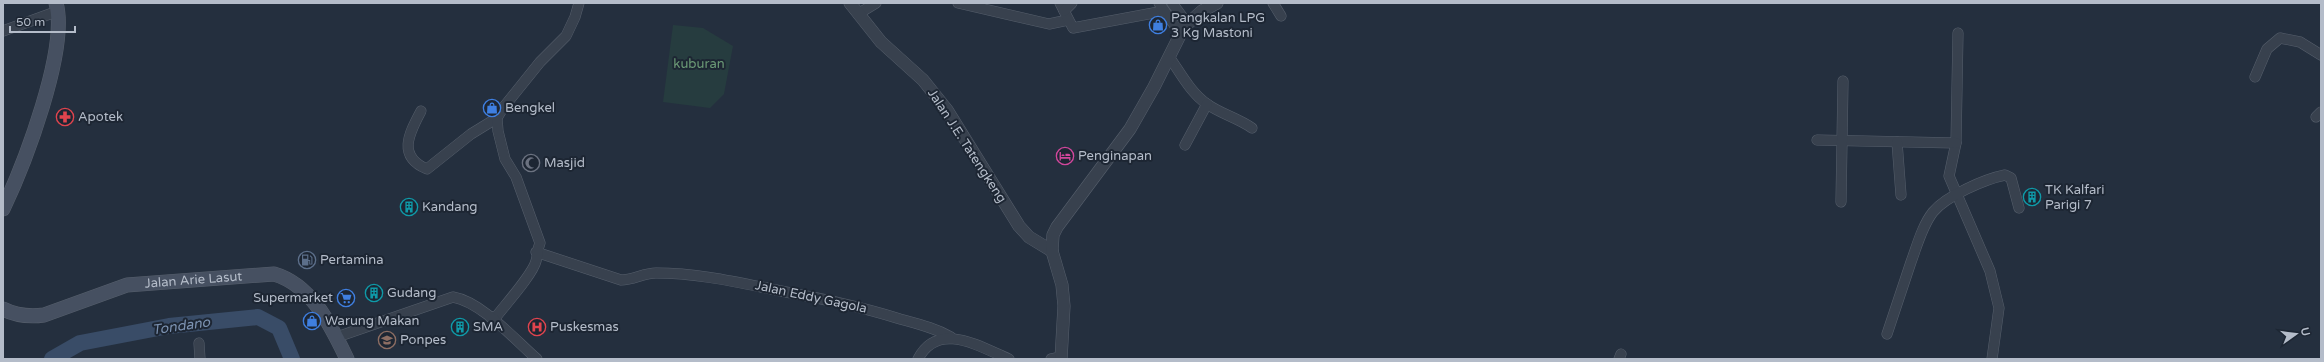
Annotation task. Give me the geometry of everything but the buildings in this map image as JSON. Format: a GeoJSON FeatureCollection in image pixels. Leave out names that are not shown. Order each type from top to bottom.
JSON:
{"type":"FeatureCollection","features":[{"type":"Feature","properties":{"kind":"main road"},"geometry":{"type":"LineString","coordinates":[[3,209],[15,182],[48,87],[58,38],[57,7]]}},
{"type":"Feature","properties":{"kind":"main road","name":"Jalan Arie Lasut"},"geometry":{"type":"LineString","coordinates":[[3,309],[21,316],[31,317],[44,315],[127,285],[268,273],[289,279],[317,306],[337,338],[347,359]]}},
{"type":"Feature","properties":{"kind":"street"},"geometry":{"type":"LineString","coordinates":[[490,318],[496,317],[525,279],[536,262],[536,252],[540,244],[536,227],[516,177],[506,160],[498,130],[498,118],[503,108],[540,62],[566,36],[573,23],[579,3]]}},
{"type":"Feature","properties":{"kind":"street","name":"Jalan J.E. Tatengkeng"},"geometry":{"type":"LineString","coordinates":[[850,3],[881,42],[923,80],[947,110],[1019,226],[1029,237],[1052,251]]}},
{"type":"Feature","properties":{"kind":"street"},"geometry":{"type":"LineString","coordinates":[[858,14],[876,3]]}},
{"type":"Feature","properties":{"kind":"street"},"geometry":{"type":"LineString","coordinates":[[958,3],[1049,24],[1072,3]]}},
{"type":"Feature","properties":{"kind":"street"},"geometry":{"type":"LineString","coordinates":[[1172,3],[1184,28]]}},
{"type":"Feature","properties":{"kind":"street"},"geometry":{"type":"LineString","coordinates":[[1058,358],[1064,306],[1062,285],[1052,251],[1053,235],[1057,227],[1130,129],[1170,58],[1184,28],[1217,3]]}},
{"type":"Feature","properties":{"kind":"street"},"geometry":{"type":"LineString","coordinates":[[1272,3],[1281,16]]}},
{"type":"Feature","properties":{"kind":"street"},"geometry":{"type":"LineString","coordinates":[[3,31],[57,7]]}},
{"type":"Feature","properties":{"kind":"street"},"geometry":{"type":"LineString","coordinates":[[1064,11],[1073,28],[1162,7],[1184,28]]}},
{"type":"Feature","properties":{"kind":"street"},"geometry":{"type":"LineString","coordinates":[[1958,33],[1956,143],[1949,176],[1990,271],[1999,308],[1992,359]]}},
{"type":"Feature","properties":{"kind":"street"},"geometry":{"type":"LineString","coordinates":[[2255,77],[2267,49],[2280,38],[2300,42],[2321,55]]}},
{"type":"Feature","properties":{"kind":"street"},"geometry":{"type":"LineString","coordinates":[[1170,58],[1196,95],[1207,104],[1240,119],[1252,128]]}},
{"type":"Feature","properties":{"kind":"street"},"geometry":{"type":"LineString","coordinates":[[1840,202],[1843,141],[1843,81]]}},
{"type":"Feature","properties":{"kind":"street"},"geometry":{"type":"LineString","coordinates":[[1185,146],[1207,104]]}},
{"type":"Feature","properties":{"kind":"street"},"geometry":{"type":"LineString","coordinates":[[421,111],[410,133],[407,143],[411,155],[419,164],[427,168],[471,134],[498,118]]}},
{"type":"Feature","properties":{"kind":"street"},"geometry":{"type":"LineString","coordinates":[[1817,140],[1956,143]]}},
{"type":"Feature","properties":{"kind":"street"},"geometry":{"type":"LineString","coordinates":[[1897,142],[1901,195]]}},
{"type":"Feature","properties":{"kind":"street"},"geometry":{"type":"LineString","coordinates":[[1887,334],[1926,223],[1934,211],[1957,196],[1982,183],[2005,175],[2011,178],[2019,208]]}},
{"type":"Feature","properties":{"kind":"street","name":"Jalan Eddy Gagola"},"geometry":{"type":"LineString","coordinates":[[536,252],[621,280],[633,279],[655,273],[730,279],[810,295],[865,308],[934,328],[951,337],[1009,359]]}},
{"type":"Feature","properties":{"kind":"street"},"geometry":{"type":"LineString","coordinates":[[337,338],[453,297],[464,299],[490,318],[537,359]]}},
{"type":"Feature","properties":{"kind":"street"},"geometry":{"type":"LineString","coordinates":[[918,359],[925,348],[934,342],[951,337]]}},
{"type":"Feature","properties":{"kind":"street"},"geometry":{"type":"LineString","coordinates":[[199,343],[200,359]]}},
{"type":"Feature","properties":{"kind":"green space","name":"kuburan"},"geometry":{"type":"Polygon","coordinates":[[[673,25],[703,28],[733,46],[724,94],[710,108],[663,102],[673,25]]]}},
{"type":"Feature","properties":{"kind":"waterway","name":"Tondano"},"geometry":{"type":"LineString","coordinates":[[52,359],[80,343],[169,326],[258,317],[279,328],[292,359]]}},
{"type":"Feature","properties":{"kind":"place","name":"Pangkalan LPG 3 Kg Mastoni"},"geometry":{"type":"Point","coordinates":[1158,25]}},
{"type":"Feature","properties":{"kind":"place","name":"Bengkel"},"geometry":{"type":"Point","coordinates":[492,108]}},
{"type":"Feature","properties":{"kind":"place","name":"Apotek"},"geometry":{"type":"Point","coordinates":[65,117]}},
{"type":"Feature","properties":{"kind":"place","name":"Penginapan"},"geometry":{"type":"Point","coordinates":[1065,156]}},
{"type":"Feature","properties":{"kind":"place","name":"Masjid"},"geometry":{"type":"Point","coordinates":[531,163]}},
{"type":"Feature","properties":{"kind":"place","name":"TK Kalfari Parigi 7"},"geometry":{"type":"Point","coordinates":[2032,197]}},
{"type":"Feature","properties":{"kind":"place","name":"Kandang"},"geometry":{"type":"Point","coordinates":[409,207]}},
{"type":"Feature","properties":{"kind":"place","name":"Pertamina"},"geometry":{"type":"Point","coordinates":[307,260]}},
{"type":"Feature","properties":{"kind":"place","name":"Gudang"},"geometry":{"type":"Point","coordinates":[374,293]}},
{"type":"Feature","properties":{"kind":"place","name":"Supermarket"},"geometry":{"type":"Point","coordinates":[346,298]}},
{"type":"Feature","properties":{"kind":"place","name":"Warung Makan"},"geometry":{"type":"Point","coordinates":[312,321]}},
{"type":"Feature","properties":{"kind":"place","name":"SMA"},"geometry":{"type":"Point","coordinates":[460,327]}},
{"type":"Feature","properties":{"kind":"place","name":"Puskesmas"},"geometry":{"type":"Point","coordinates":[537,327]}},
{"type":"Feature","properties":{"kind":"place","name":"Ponpes"},"geometry":{"type":"Point","coordinates":[387,340]}}]}
